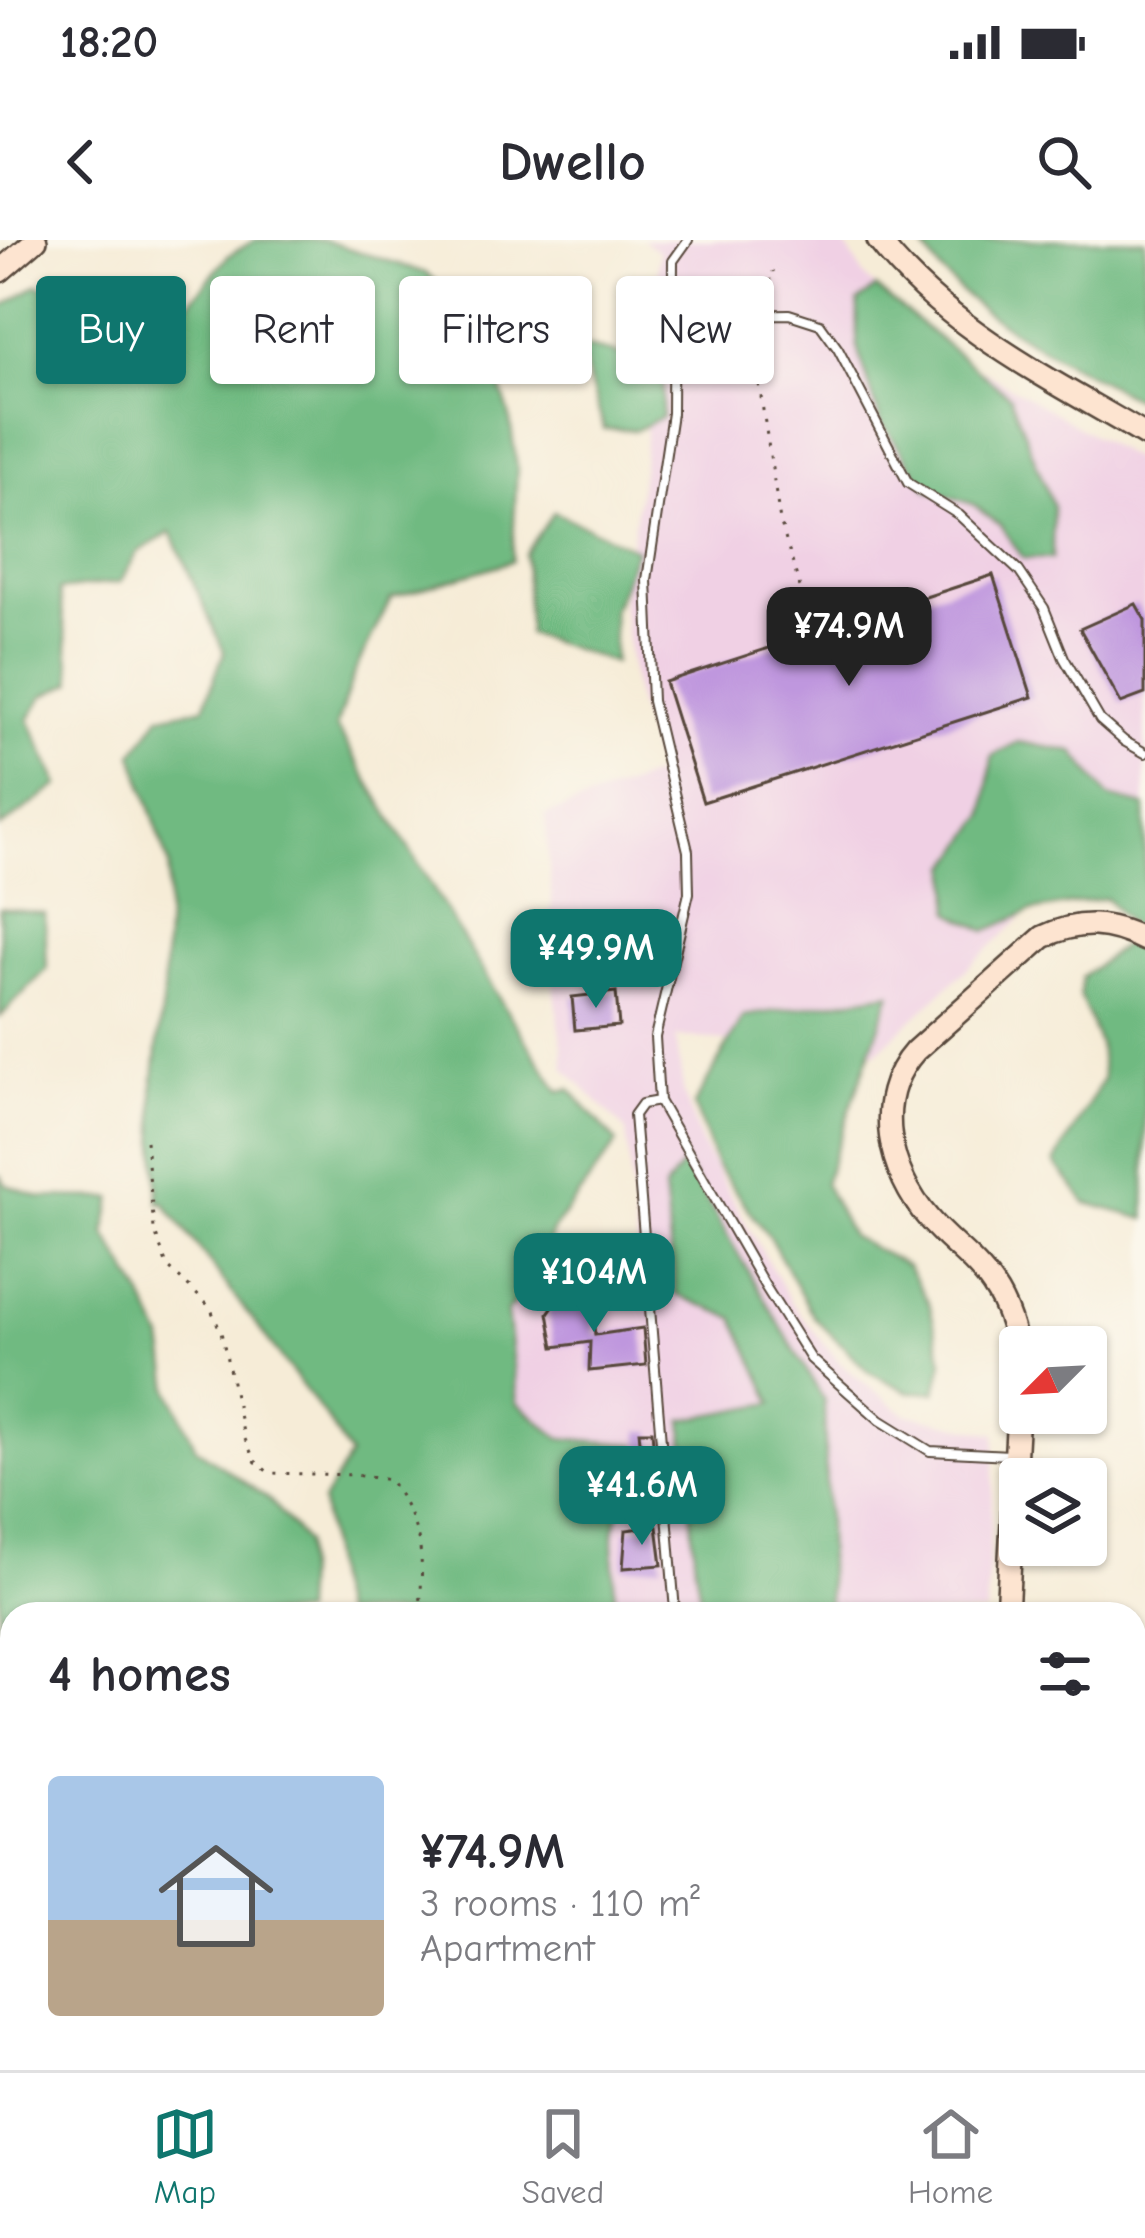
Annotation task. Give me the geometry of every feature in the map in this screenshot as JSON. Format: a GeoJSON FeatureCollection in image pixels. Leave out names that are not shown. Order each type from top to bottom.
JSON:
{"type":"FeatureCollection","features":[{"type":"Feature","properties":{"kind":"street"},"geometry":{"type":"LineString","coordinates":[[0,271],[36,240]]}},
{"type":"Feature","properties":{"kind":"street"},"geometry":{"type":"LineString","coordinates":[[878,240],[944,310],[978,336],[1145,435]]}},
{"type":"Feature","properties":{"kind":"street"},"geometry":{"type":"LineString","coordinates":[[1013,1326],[997,1291],[979,1267],[932,1224],[910,1196],[890,1132],[892,1088],[900,1068],[915,1051],[1043,937],[1066,926],[1098,923],[1145,940]]}},
{"type":"Feature","properties":{"kind":"street"},"geometry":{"type":"LineString","coordinates":[[1008,1602],[1018,1434]]}},
{"type":"Feature","properties":{"kind":"lane"},"geometry":{"type":"LineString","coordinates":[[675,276],[674,261],[688,240]]}},
{"type":"Feature","properties":{"kind":"lane"},"geometry":{"type":"LineString","coordinates":[[774,314],[789,314],[820,325],[838,349],[908,483],[959,515],[1019,571],[1044,608],[1081,693],[1100,720],[1145,753]]}},
{"type":"Feature","properties":{"kind":"lane"},"geometry":{"type":"LineString","coordinates":[[673,384],[647,580],[652,700],[688,850],[689,892],[655,1037],[659,1101],[811,1359],[865,1408],[930,1451],[1017,1455]]}},
{"type":"Feature","properties":{"kind":"lane"},"geometry":{"type":"LineString","coordinates":[[659,1101],[642,1105],[634,1115],[674,1602]]}},
{"type":"Feature","properties":{"kind":"path"},"geometry":{"type":"LineString","coordinates":[[773,271],[774,276]]}},
{"type":"Feature","properties":{"kind":"path"},"geometry":{"type":"LineString","coordinates":[[757,384],[780,521],[814,634]]}},
{"type":"Feature","properties":{"kind":"path"},"geometry":{"type":"LineString","coordinates":[[146,1141],[154,1229],[167,1266],[210,1307],[221,1332],[244,1437],[255,1461],[268,1473],[355,1474],[391,1480],[419,1528],[421,1602]]}},
{"type":"Feature","properties":{"kind":"shaded area"},"geometry":{"type":"Polygon","coordinates":[[[642,240],[842,240],[865,277],[906,317],[975,366],[1145,466],[1145,913],[1123,900],[1087,896],[1038,903],[876,1053],[676,1037],[684,1094],[701,1144],[791,1302],[841,1364],[905,1414],[996,1434],[987,1602],[588,1602],[547,1453],[485,1388],[490,1291],[640,1278],[626,1131],[565,1069],[546,922],[552,905],[545,815],[659,774],[635,697],[622,602],[643,464],[649,384],[774,384],[774,276],[657,276],[659,251],[642,240]]]}},
{"type":"Feature","properties":{"kind":"green space"},"geometry":{"type":"Polygon","coordinates":[[[255,240],[323,240],[426,273],[430,276],[399,276],[399,384],[499,384],[509,413],[517,468],[512,561],[391,598],[354,673],[336,727],[559,1091],[570,1089],[617,1143],[552,1231],[539,1277],[507,1311],[517,1403],[560,1438],[637,1445],[613,1535],[615,1602],[338,1602],[322,1502],[350,1456],[164,1202],[159,1203],[153,1087],[169,865],[133,754],[160,716],[204,707],[224,652],[171,532],[138,552],[120,582],[59,590],[73,682],[43,696],[29,720],[59,785],[0,828],[0,308],[36,286],[36,384],[186,384],[186,307],[210,278],[210,384],[375,384],[375,276],[212,276],[228,256],[255,240]]]}},
{"type":"Feature","properties":{"kind":"green space"},"geometry":{"type":"Polygon","coordinates":[[[920,240],[1145,240],[1145,404],[989,314],[961,292],[920,240]]]}},
{"type":"Feature","properties":{"kind":"green space"},"geometry":{"type":"Polygon","coordinates":[[[876,288],[1010,396],[1053,506],[1052,559],[1023,558],[1001,526],[973,504],[927,489],[880,420],[857,346],[858,302],[876,288]]]}},
{"type":"Feature","properties":{"kind":"green space"},"geometry":{"type":"Polygon","coordinates":[[[592,348],[616,353],[616,384],[663,384],[662,417],[636,430],[604,429],[591,384],[592,348]]]}},
{"type":"Feature","properties":{"kind":"green space"},"geometry":{"type":"Polygon","coordinates":[[[554,512],[636,549],[613,610],[614,663],[528,634],[525,554],[554,512]]]}},
{"type":"Feature","properties":{"kind":"green space"},"geometry":{"type":"Polygon","coordinates":[[[1018,742],[1074,752],[1109,797],[1145,806],[1145,1219],[1086,1203],[1055,1163],[1103,1079],[1099,1044],[1080,995],[1082,977],[1138,934],[1106,898],[1031,911],[986,931],[951,912],[950,866],[985,815],[992,756],[1018,742]]]}},
{"type":"Feature","properties":{"kind":"green space"},"geometry":{"type":"Polygon","coordinates":[[[0,908],[45,914],[47,969],[0,1017],[0,908]]]}},
{"type":"Feature","properties":{"kind":"green space"},"geometry":{"type":"Polygon","coordinates":[[[891,993],[824,1183],[851,1236],[907,1266],[929,1303],[943,1361],[936,1392],[909,1392],[869,1372],[814,1317],[770,1238],[716,1165],[694,1105],[744,1016],[891,993]]]}},
{"type":"Feature","properties":{"kind":"green space"},"geometry":{"type":"Polygon","coordinates":[[[684,1162],[824,1400],[829,1602],[701,1602],[683,1420],[773,1403],[734,1318],[675,1294],[664,1189],[684,1162]]]}},
{"type":"Feature","properties":{"kind":"green space"},"geometry":{"type":"Polygon","coordinates":[[[0,1174],[6,1185],[40,1197],[113,1198],[105,1233],[163,1340],[170,1389],[196,1448],[270,1500],[305,1542],[302,1602],[0,1602],[0,1174]]]}},
{"type":"Feature","properties":{"kind":"building"},"geometry":{"type":"Polygon","coordinates":[[[993,575],[1032,697],[703,802],[665,682],[993,575]]]}},
{"type":"Feature","properties":{"kind":"building"},"geometry":{"type":"Polygon","coordinates":[[[1136,604],[1145,620],[1145,694],[1121,703],[1080,629],[1136,604]]]}},
{"type":"Feature","properties":{"kind":"building"},"geometry":{"type":"Polygon","coordinates":[[[616,992],[619,1026],[575,1030],[572,997],[616,992]]]}},
{"type":"Feature","properties":{"kind":"building"},"geometry":{"type":"Polygon","coordinates":[[[590,1291],[595,1335],[643,1328],[646,1365],[589,1371],[590,1342],[554,1347],[548,1313],[561,1295],[590,1291]]]}},
{"type":"Feature","properties":{"kind":"building"},"geometry":{"type":"Polygon","coordinates":[[[639,1431],[652,1431],[658,1503],[646,1504],[639,1431]]]}},
{"type":"Feature","properties":{"kind":"building"},"geometry":{"type":"Polygon","coordinates":[[[657,1526],[662,1565],[623,1568],[626,1530],[657,1526]]]}}]}
